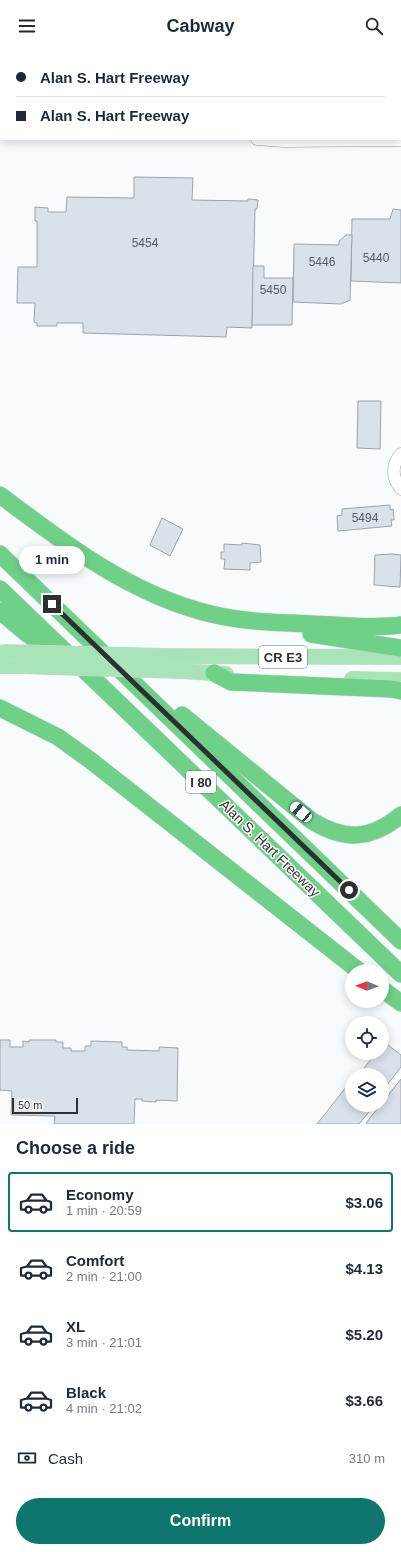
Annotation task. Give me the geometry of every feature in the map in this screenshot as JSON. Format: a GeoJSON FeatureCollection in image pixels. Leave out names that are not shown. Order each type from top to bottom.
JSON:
{"type":"FeatureCollection","features":[{"type":"Feature","properties":{"kind":"highway"},"geometry":{"type":"LineString","coordinates":[[0,495],[55,537],[117,576],[152,594],[213,615],[223,620],[248,626],[401,648]]}},
{"type":"Feature","properties":{"kind":"highway","name":"Alan S. Hart Freeway"},"geometry":{"type":"LineString","coordinates":[[0,554],[401,941]]}},
{"type":"Feature","properties":{"kind":"highway","name":"Alan S. Hart Freeway"},"geometry":{"type":"LineString","coordinates":[[0,589],[401,974]]}},
{"type":"Feature","properties":{"kind":"highway"},"geometry":{"type":"LineString","coordinates":[[0,611],[26,633],[93,678]]}},
{"type":"Feature","properties":{"kind":"highway"},"geometry":{"type":"LineString","coordinates":[[213,615],[268,622],[401,625]]}},
{"type":"Feature","properties":{"kind":"highway"},"geometry":{"type":"LineString","coordinates":[[105,654],[312,821],[323,828],[336,833],[365,835],[378,831],[401,815]]}},
{"type":"Feature","properties":{"kind":"highway"},"geometry":{"type":"LineString","coordinates":[[214,673],[231,682],[392,689],[401,691]]}},
{"type":"Feature","properties":{"kind":"highway"},"geometry":{"type":"LineString","coordinates":[[0,708],[58,737],[90,760],[350,964]]}},
{"type":"Feature","properties":{"kind":"highway"},"geometry":{"type":"LineString","coordinates":[[389,994],[401,1003]]}},
{"type":"Feature","properties":{"kind":"main road","name":"CR E3"},"geometry":{"type":"LineString","coordinates":[[1,657],[401,657]]}},
{"type":"Feature","properties":{"kind":"main road","name":"CR E3"},"geometry":{"type":"LineString","coordinates":[[1,657],[19,666],[401,680]]}},
{"type":"Feature","properties":{"kind":"street"},"geometry":{"type":"LineString","coordinates":[[270,140],[401,140]]}},
{"type":"Feature","properties":{"kind":"street"},"geometry":{"type":"LineString","coordinates":[[401,454],[396,461],[393,474],[401,488]]}},
{"type":"Feature","properties":{"kind":"building"},"geometry":{"type":"Polygon","coordinates":[[[134,177],[193,178],[192,200],[258,200],[257,209],[255,209],[252,328],[227,327],[226,337],[83,333],[83,323],[57,323],[57,326],[37,326],[37,323],[34,322],[35,303],[17,303],[18,267],[37,267],[37,221],[35,221],[35,207],[48,208],[48,212],[66,212],[67,197],[134,198],[134,177]]]}},
{"type":"Feature","properties":{"kind":"building"},"geometry":{"type":"Polygon","coordinates":[[[393,209],[401,210],[401,283],[351,281],[352,219],[390,219],[393,209]]]}},
{"type":"Feature","properties":{"kind":"building"},"geometry":{"type":"Polygon","coordinates":[[[346,235],[352,235],[350,300],[341,304],[293,302],[294,244],[339,245],[339,241],[346,235]]]}},
{"type":"Feature","properties":{"kind":"building"},"geometry":{"type":"Polygon","coordinates":[[[253,266],[264,266],[264,278],[293,278],[292,325],[252,325],[253,266]]]}},
{"type":"Feature","properties":{"kind":"building"},"geometry":{"type":"Polygon","coordinates":[[[358,401],[381,401],[380,449],[357,448],[358,401]]]}},
{"type":"Feature","properties":{"kind":"building"},"geometry":{"type":"Polygon","coordinates":[[[390,505],[390,510],[393,509],[394,520],[391,520],[392,526],[338,531],[337,516],[342,515],[342,509],[390,505]]]}},
{"type":"Feature","properties":{"kind":"building"},"geometry":{"type":"Polygon","coordinates":[[[162,518],[183,529],[170,556],[150,545],[162,518]]]}},
{"type":"Feature","properties":{"kind":"building"},"geometry":{"type":"Polygon","coordinates":[[[242,543],[260,545],[261,562],[250,563],[250,570],[224,569],[225,559],[221,559],[221,552],[224,552],[224,544],[242,545],[242,543]]]}},
{"type":"Feature","properties":{"kind":"building"},"geometry":{"type":"Polygon","coordinates":[[[375,555],[401,555],[400,587],[374,585],[375,555]]]}},
{"type":"Feature","properties":{"kind":"building"},"geometry":{"type":"Polygon","coordinates":[[[0,1040],[10,1040],[10,1047],[23,1047],[23,1041],[56,1040],[56,1042],[63,1042],[63,1048],[71,1048],[71,1051],[85,1051],[85,1046],[91,1046],[91,1041],[122,1042],[122,1047],[127,1047],[127,1050],[159,1051],[159,1047],[178,1048],[177,1101],[156,1100],[156,1102],[135,1099],[134,1124],[54,1124],[55,1116],[11,1115],[12,1091],[0,1090],[0,1040]]]}},
{"type":"Feature","properties":{"kind":"building"},"geometry":{"type":"Polygon","coordinates":[[[389,1046],[401,1055],[401,1067],[389,1082],[389,1068],[364,1068],[370,1060],[389,1060],[389,1046]]]}},
{"type":"Feature","properties":{"kind":"building"},"geometry":{"type":"Polygon","coordinates":[[[401,1079],[401,1124],[366,1123],[375,1112],[389,1112],[389,1094],[401,1079]]]}},
{"type":"Feature","properties":{"kind":"building"},"geometry":{"type":"Polygon","coordinates":[[[345,1089],[345,1112],[369,1112],[359,1124],[317,1124],[345,1089]]]}},
{"type":"Feature","properties":{"kind":"route"},"geometry":{"type":"LineString","coordinates":[[52,604],[349,890]]}}]}
